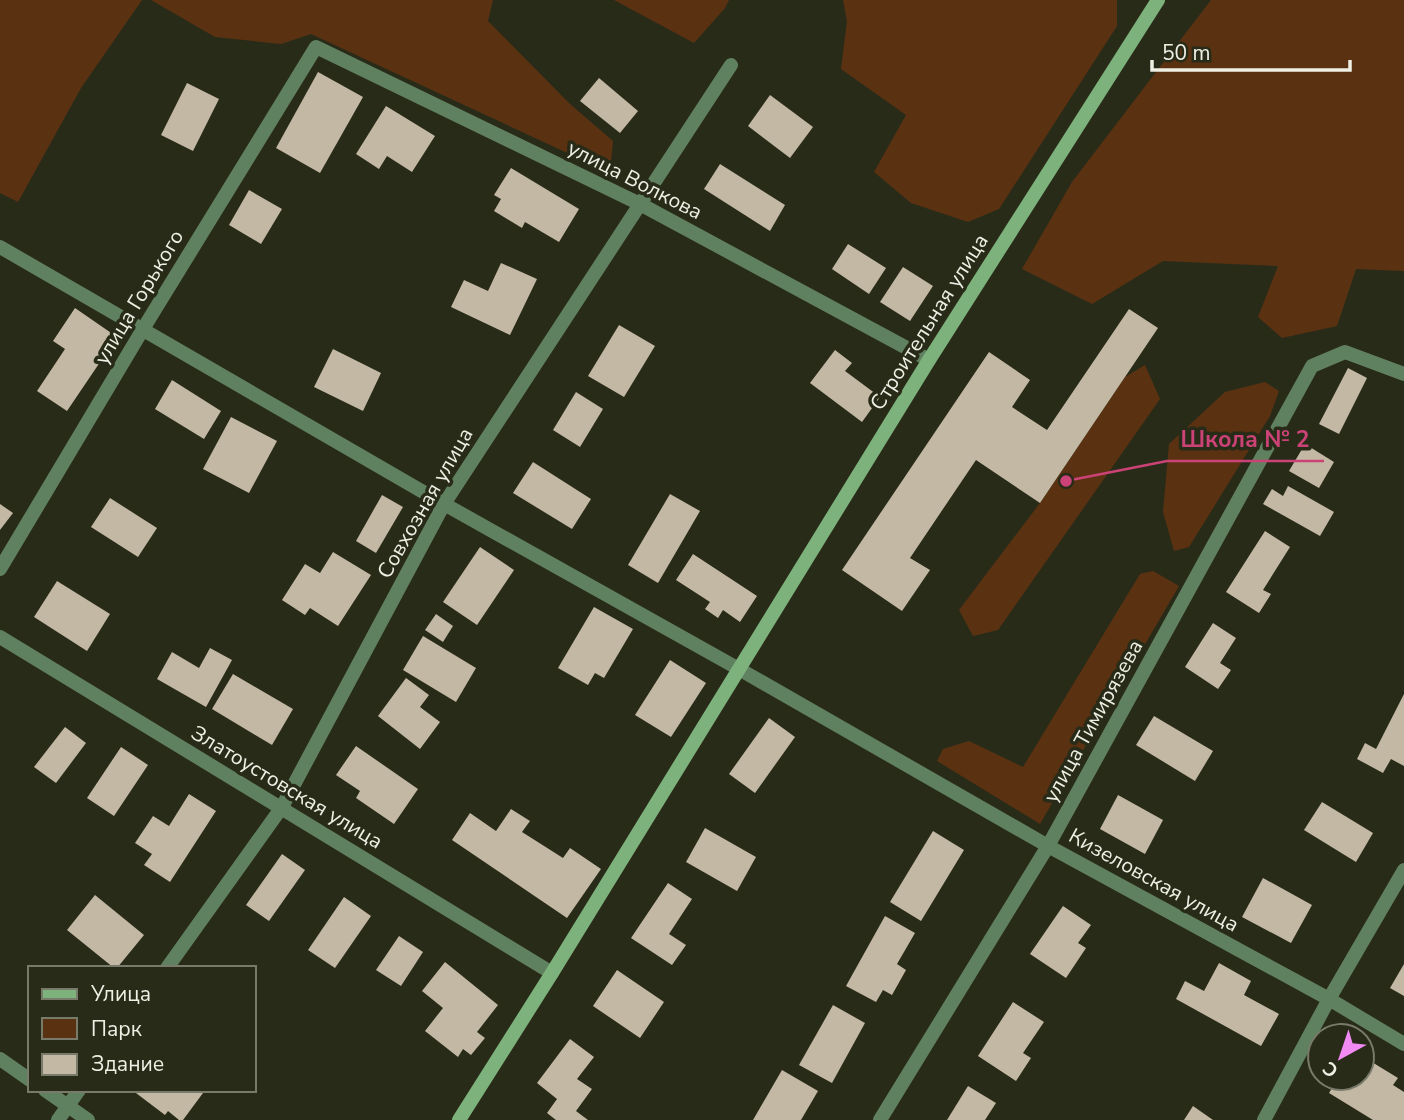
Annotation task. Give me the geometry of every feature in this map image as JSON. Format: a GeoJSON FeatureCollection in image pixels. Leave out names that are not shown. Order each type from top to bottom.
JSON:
{"type":"FeatureCollection","features":[{"type":"Feature","properties":{"kind":"street","name":"Строительная улица"},"geometry":{"type":"LineString","coordinates":[[459,1120],[929,360],[1158,0]]}},
{"type":"Feature","properties":{"kind":"street","name":"улица Волкова"},"geometry":{"type":"LineString","coordinates":[[316,47],[640,204],[929,360]]}},
{"type":"Feature","properties":{"kind":"street","name":"улица Горького"},"geometry":{"type":"LineString","coordinates":[[0,569],[316,47]]}},
{"type":"Feature","properties":{"kind":"street","name":"Совхозная улица"},"geometry":{"type":"LineString","coordinates":[[168,966],[282,807],[444,504],[731,65]]}},
{"type":"Feature","properties":{"kind":"street","name":"Кизеловская улица"},"geometry":{"type":"LineString","coordinates":[[0,247],[444,504],[1048,846],[1329,999],[1404,1044]]}},
{"type":"Feature","properties":{"kind":"street","name":"улица Тимирязева"},"geometry":{"type":"LineString","coordinates":[[880,1120],[1048,846],[1311,366],[1345,352],[1404,374]]}},
{"type":"Feature","properties":{"kind":"street","name":"Златоустовская улица"},"geometry":{"type":"LineString","coordinates":[[0,637],[552,973]]}},
{"type":"Feature","properties":{"kind":"street"},"geometry":{"type":"LineString","coordinates":[[1264,1120],[1329,999],[1404,870]]}},
{"type":"Feature","properties":{"kind":"street"},"geometry":{"type":"LineString","coordinates":[[0,1059],[28,1079]]}},
{"type":"Feature","properties":{"kind":"street"},"geometry":{"type":"LineString","coordinates":[[48,1092],[88,1120]]}},
{"type":"Feature","properties":{"kind":"street"},"geometry":{"type":"LineString","coordinates":[[58,1120],[78,1092]]}},
{"type":"Feature","properties":{"kind":"green space"},"geometry":{"type":"Polygon","coordinates":[[[0,0],[142,0],[81,88],[18,202],[0,193],[0,0]]]}},
{"type":"Feature","properties":{"kind":"green space"},"geometry":{"type":"Polygon","coordinates":[[[151,0],[493,0],[488,21],[570,104],[613,141],[611,162],[602,169],[311,34],[281,44],[215,37],[151,0]]]}},
{"type":"Feature","properties":{"kind":"green space"},"geometry":{"type":"Polygon","coordinates":[[[614,0],[729,0],[694,43],[614,0]]]}},
{"type":"Feature","properties":{"kind":"green space"},"geometry":{"type":"Polygon","coordinates":[[[843,0],[1117,0],[1117,26],[999,209],[968,222],[911,203],[874,172],[906,115],[841,69],[847,21],[843,0]]]}},
{"type":"Feature","properties":{"kind":"green space"},"geometry":{"type":"Polygon","coordinates":[[[1211,0],[1404,0],[1404,271],[1356,269],[1337,326],[1282,338],[1258,317],[1278,266],[1163,261],[1092,304],[1022,269],[1072,182],[1211,0]]]}},
{"type":"Feature","properties":{"kind":"green space"},"geometry":{"type":"Polygon","coordinates":[[[1145,365],[1160,399],[998,630],[973,636],[959,610],[1040,503],[1125,377],[1145,365]]]}},
{"type":"Feature","properties":{"kind":"green space"},"geometry":{"type":"Polygon","coordinates":[[[1265,382],[1279,391],[1270,416],[1189,547],[1174,551],[1163,512],[1169,444],[1225,392],[1265,382]]]}},
{"type":"Feature","properties":{"kind":"green space"},"geometry":{"type":"Polygon","coordinates":[[[1153,571],[1179,586],[1040,824],[937,761],[943,749],[969,741],[1023,767],[1140,574],[1153,571]]]}},
{"type":"Feature","properties":{"kind":"building"},"geometry":{"type":"Polygon","coordinates":[[[318,72],[363,97],[320,173],[276,148],[318,72]]]}},
{"type":"Feature","properties":{"kind":"building"},"geometry":{"type":"Polygon","coordinates":[[[599,78],[638,111],[620,133],[580,101],[599,78]]]}},
{"type":"Feature","properties":{"kind":"building"},"geometry":{"type":"Polygon","coordinates":[[[187,83],[219,99],[193,151],[161,135],[187,83]]]}},
{"type":"Feature","properties":{"kind":"building"},"geometry":{"type":"Polygon","coordinates":[[[770,95],[813,127],[790,158],[748,126],[770,95]]]}},
{"type":"Feature","properties":{"kind":"building"},"geometry":{"type":"Polygon","coordinates":[[[386,106],[435,136],[412,172],[387,156],[379,169],[356,154],[386,106]]]}},
{"type":"Feature","properties":{"kind":"building"},"geometry":{"type":"Polygon","coordinates":[[[720,164],[785,205],[770,231],[704,189],[720,164]]]}},
{"type":"Feature","properties":{"kind":"building"},"geometry":{"type":"Polygon","coordinates":[[[511,168],[579,209],[559,242],[525,222],[522,228],[494,211],[501,199],[494,195],[511,168]]]}},
{"type":"Feature","properties":{"kind":"building"},"geometry":{"type":"Polygon","coordinates":[[[249,190],[282,209],[261,244],[229,225],[249,190]]]}},
{"type":"Feature","properties":{"kind":"building"},"geometry":{"type":"Polygon","coordinates":[[[848,244],[886,268],[869,294],[832,269],[848,244]]]}},
{"type":"Feature","properties":{"kind":"building"},"geometry":{"type":"Polygon","coordinates":[[[501,263],[537,279],[510,335],[451,307],[464,280],[488,291],[501,263]]]}},
{"type":"Feature","properties":{"kind":"building"},"geometry":{"type":"Polygon","coordinates":[[[903,267],[933,286],[910,321],[880,302],[903,267]]]}},
{"type":"Feature","properties":{"kind":"building"},"geometry":{"type":"Polygon","coordinates":[[[75,308],[117,337],[67,411],[37,391],[65,349],[53,341],[75,308]]]}},
{"type":"Feature","properties":{"kind":"building"},"geometry":{"type":"Polygon","coordinates":[[[1129,309],[1158,328],[1040,503],[976,460],[910,558],[930,570],[902,611],[842,570],[989,352],[1030,380],[1012,407],[1047,430],[1129,309]]]}},
{"type":"Feature","properties":{"kind":"building"},"geometry":{"type":"Polygon","coordinates":[[[619,325],[655,346],[624,397],[588,376],[619,325]]]}},
{"type":"Feature","properties":{"kind":"building"},"geometry":{"type":"Polygon","coordinates":[[[333,349],[381,373],[363,411],[314,387],[333,349]]]}},
{"type":"Feature","properties":{"kind":"building"},"geometry":{"type":"Polygon","coordinates":[[[835,350],[852,363],[845,371],[880,397],[862,422],[810,383],[835,350]]]}},
{"type":"Feature","properties":{"kind":"building"},"geometry":{"type":"Polygon","coordinates":[[[1348,368],[1367,378],[1339,434],[1319,424],[1348,368]]]}},
{"type":"Feature","properties":{"kind":"building"},"geometry":{"type":"Polygon","coordinates":[[[172,380],[221,411],[204,439],[155,409],[172,380]]]}},
{"type":"Feature","properties":{"kind":"building"},"geometry":{"type":"Polygon","coordinates":[[[576,392],[603,409],[580,447],[553,430],[576,392]]]}},
{"type":"Feature","properties":{"kind":"building"},"geometry":{"type":"Polygon","coordinates":[[[231,417],[277,441],[249,493],[203,469],[231,417]]]}},
{"type":"Feature","properties":{"kind":"building"},"geometry":{"type":"Polygon","coordinates":[[[1305,444],[1334,462],[1319,488],[1289,471],[1305,444]]]}},
{"type":"Feature","properties":{"kind":"building"},"geometry":{"type":"Polygon","coordinates":[[[533,462],[591,499],[572,529],[513,493],[533,462]]]}},
{"type":"Feature","properties":{"kind":"building"},"geometry":{"type":"Polygon","coordinates":[[[1288,486],[1334,512],[1320,536],[1263,504],[1272,489],[1283,496],[1288,486]]]}},
{"type":"Feature","properties":{"kind":"building"},"geometry":{"type":"Polygon","coordinates":[[[670,494],[700,511],[658,583],[628,565],[670,494]]]}},
{"type":"Feature","properties":{"kind":"building"},"geometry":{"type":"Polygon","coordinates":[[[382,495],[403,507],[376,553],[356,541],[382,495]]]}},
{"type":"Feature","properties":{"kind":"building"},"geometry":{"type":"Polygon","coordinates":[[[110,498],[157,528],[138,557],[91,527],[110,498]]]}},
{"type":"Feature","properties":{"kind":"building"},"geometry":{"type":"Polygon","coordinates":[[[0,504],[13,513],[0,530],[0,504]]]}},
{"type":"Feature","properties":{"kind":"building"},"geometry":{"type":"Polygon","coordinates":[[[1265,531],[1290,547],[1263,590],[1271,594],[1259,613],[1226,592],[1265,531]]]}},
{"type":"Feature","properties":{"kind":"building"},"geometry":{"type":"Polygon","coordinates":[[[480,547],[514,570],[477,625],[443,602],[480,547]]]}},
{"type":"Feature","properties":{"kind":"building"},"geometry":{"type":"Polygon","coordinates":[[[333,552],[371,575],[338,626],[310,608],[305,615],[282,600],[305,564],[320,573],[333,552]]]}},
{"type":"Feature","properties":{"kind":"building"},"geometry":{"type":"Polygon","coordinates":[[[693,554],[757,596],[740,622],[723,610],[718,618],[705,609],[710,602],[676,580],[693,554]]]}},
{"type":"Feature","properties":{"kind":"building"},"geometry":{"type":"Polygon","coordinates":[[[57,581],[110,614],[87,651],[34,617],[57,581]]]}},
{"type":"Feature","properties":{"kind":"building"},"geometry":{"type":"Polygon","coordinates":[[[594,607],[633,629],[604,678],[595,673],[588,685],[558,668],[594,607]]]}},
{"type":"Feature","properties":{"kind":"building"},"geometry":{"type":"Polygon","coordinates":[[[436,614],[453,626],[443,642],[425,630],[436,614]]]}},
{"type":"Feature","properties":{"kind":"building"},"geometry":{"type":"Polygon","coordinates":[[[1213,623],[1236,638],[1220,663],[1231,670],[1218,689],[1185,667],[1213,623]]]}},
{"type":"Feature","properties":{"kind":"building"},"geometry":{"type":"Polygon","coordinates":[[[423,636],[476,668],[456,702],[403,670],[423,636]]]}},
{"type":"Feature","properties":{"kind":"building"},"geometry":{"type":"Polygon","coordinates":[[[210,648],[232,660],[206,707],[157,679],[172,652],[199,668],[210,648]]]}},
{"type":"Feature","properties":{"kind":"building"},"geometry":{"type":"Polygon","coordinates":[[[670,660],[706,683],[671,737],[635,715],[670,660]]]}},
{"type":"Feature","properties":{"kind":"building"},"geometry":{"type":"Polygon","coordinates":[[[233,674],[293,709],[272,745],[212,709],[233,674]]]}},
{"type":"Feature","properties":{"kind":"building"},"geometry":{"type":"Polygon","coordinates":[[[406,678],[429,695],[420,707],[440,722],[420,749],[378,716],[406,678]]]}},
{"type":"Feature","properties":{"kind":"building"},"geometry":{"type":"Polygon","coordinates":[[[1404,694],[1404,766],[1391,759],[1383,773],[1357,759],[1365,743],[1376,749],[1404,694]]]}},
{"type":"Feature","properties":{"kind":"building"},"geometry":{"type":"Polygon","coordinates":[[[1154,716],[1213,751],[1195,781],[1136,745],[1154,716]]]}},
{"type":"Feature","properties":{"kind":"building"},"geometry":{"type":"Polygon","coordinates":[[[769,718],[795,737],[755,793],[729,774],[769,718]]]}},
{"type":"Feature","properties":{"kind":"building"},"geometry":{"type":"Polygon","coordinates":[[[65,727],[86,743],[56,783],[34,767],[65,727]]]}},
{"type":"Feature","properties":{"kind":"building"},"geometry":{"type":"Polygon","coordinates":[[[356,746],[418,789],[394,824],[356,798],[360,791],[336,775],[356,746]]]}},
{"type":"Feature","properties":{"kind":"building"},"geometry":{"type":"Polygon","coordinates":[[[121,747],[148,765],[114,816],[87,798],[121,747]]]}},
{"type":"Feature","properties":{"kind":"building"},"geometry":{"type":"Polygon","coordinates":[[[189,794],[216,811],[170,882],[144,865],[152,854],[135,843],[153,816],[169,826],[189,794]]]}},
{"type":"Feature","properties":{"kind":"building"},"geometry":{"type":"Polygon","coordinates":[[[1118,795],[1163,820],[1145,854],[1100,829],[1118,795]]]}},
{"type":"Feature","properties":{"kind":"building"},"geometry":{"type":"Polygon","coordinates":[[[1322,802],[1373,833],[1356,862],[1304,830],[1322,802]]]}},
{"type":"Feature","properties":{"kind":"building"},"geometry":{"type":"Polygon","coordinates":[[[511,809],[530,821],[522,832],[563,858],[570,848],[601,869],[567,918],[452,840],[470,813],[496,831],[511,809]]]}},
{"type":"Feature","properties":{"kind":"building"},"geometry":{"type":"Polygon","coordinates":[[[705,828],[756,857],[737,891],[686,862],[705,828]]]}},
{"type":"Feature","properties":{"kind":"building"},"geometry":{"type":"Polygon","coordinates":[[[933,831],[964,850],[921,921],[890,902],[933,831]]]}},
{"type":"Feature","properties":{"kind":"building"},"geometry":{"type":"Polygon","coordinates":[[[282,854],[305,870],[269,921],[246,905],[282,854]]]}},
{"type":"Feature","properties":{"kind":"building"},"geometry":{"type":"Polygon","coordinates":[[[1263,878],[1312,905],[1291,943],[1242,917],[1263,878]]]}},
{"type":"Feature","properties":{"kind":"building"},"geometry":{"type":"Polygon","coordinates":[[[668,883],[692,899],[669,934],[686,945],[672,965],[631,938],[668,883]]]}},
{"type":"Feature","properties":{"kind":"building"},"geometry":{"type":"Polygon","coordinates":[[[95,895],[144,935],[119,966],[112,966],[67,930],[95,895]]]}},
{"type":"Feature","properties":{"kind":"building"},"geometry":{"type":"Polygon","coordinates":[[[344,897],[371,916],[335,968],[308,950],[344,897]]]}},
{"type":"Feature","properties":{"kind":"building"},"geometry":{"type":"Polygon","coordinates":[[[1063,906],[1091,925],[1078,943],[1086,948],[1066,978],[1030,954],[1063,906]]]}},
{"type":"Feature","properties":{"kind":"building"},"geometry":{"type":"Polygon","coordinates":[[[885,916],[915,933],[897,964],[906,970],[892,995],[883,990],[876,1002],[846,986],[885,916]]]}},
{"type":"Feature","properties":{"kind":"building"},"geometry":{"type":"Polygon","coordinates":[[[399,936],[423,952],[401,986],[376,970],[399,936]]]}},
{"type":"Feature","properties":{"kind":"building"},"geometry":{"type":"Polygon","coordinates":[[[445,962],[498,1005],[477,1032],[485,1038],[471,1055],[463,1049],[458,1057],[425,1031],[443,1008],[422,991],[445,962]]]}},
{"type":"Feature","properties":{"kind":"building"},"geometry":{"type":"Polygon","coordinates":[[[1219,963],[1251,981],[1244,995],[1279,1014],[1261,1046],[1176,999],[1185,981],[1204,991],[1219,963]]]}},
{"type":"Feature","properties":{"kind":"building"},"geometry":{"type":"Polygon","coordinates":[[[1404,964],[1404,996],[1390,988],[1404,964]]]}},
{"type":"Feature","properties":{"kind":"building"},"geometry":{"type":"Polygon","coordinates":[[[617,970],[664,1002],[640,1038],[593,1006],[617,970]]]}},
{"type":"Feature","properties":{"kind":"building"},"geometry":{"type":"Polygon","coordinates":[[[1013,1002],[1044,1022],[1023,1053],[1031,1058],[1016,1081],[978,1056],[1013,1002]]]}},
{"type":"Feature","properties":{"kind":"building"},"geometry":{"type":"Polygon","coordinates":[[[833,1005],[865,1023],[832,1083],[799,1065],[833,1005]]]}},
{"type":"Feature","properties":{"kind":"building"},"geometry":{"type":"Polygon","coordinates":[[[570,1039],[594,1057],[577,1079],[592,1089],[576,1111],[588,1120],[556,1120],[547,1113],[557,1099],[537,1083],[570,1039]]]}},
{"type":"Feature","properties":{"kind":"building"},"geometry":{"type":"Polygon","coordinates":[[[1376,1065],[1398,1078],[1393,1085],[1404,1092],[1404,1120],[1373,1120],[1329,1093],[1376,1092],[1376,1065]]]}},
{"type":"Feature","properties":{"kind":"building"},"geometry":{"type":"Polygon","coordinates":[[[782,1070],[818,1091],[801,1120],[753,1120],[782,1070]]]}},
{"type":"Feature","properties":{"kind":"building"},"geometry":{"type":"Polygon","coordinates":[[[968,1086],[996,1103],[985,1120],[947,1120],[968,1086]]]}},
{"type":"Feature","properties":{"kind":"building"},"geometry":{"type":"Polygon","coordinates":[[[135,1092],[203,1093],[183,1120],[168,1111],[165,1115],[135,1092]]]}},
{"type":"Feature","properties":{"kind":"building"},"geometry":{"type":"Polygon","coordinates":[[[1193,1106],[1213,1120],[1184,1120],[1193,1106]]]}},
{"type":"Feature","properties":{"kind":"place","name":"Школа № 2"},"geometry":{"type":"Point","coordinates":[1066,481]}}]}
